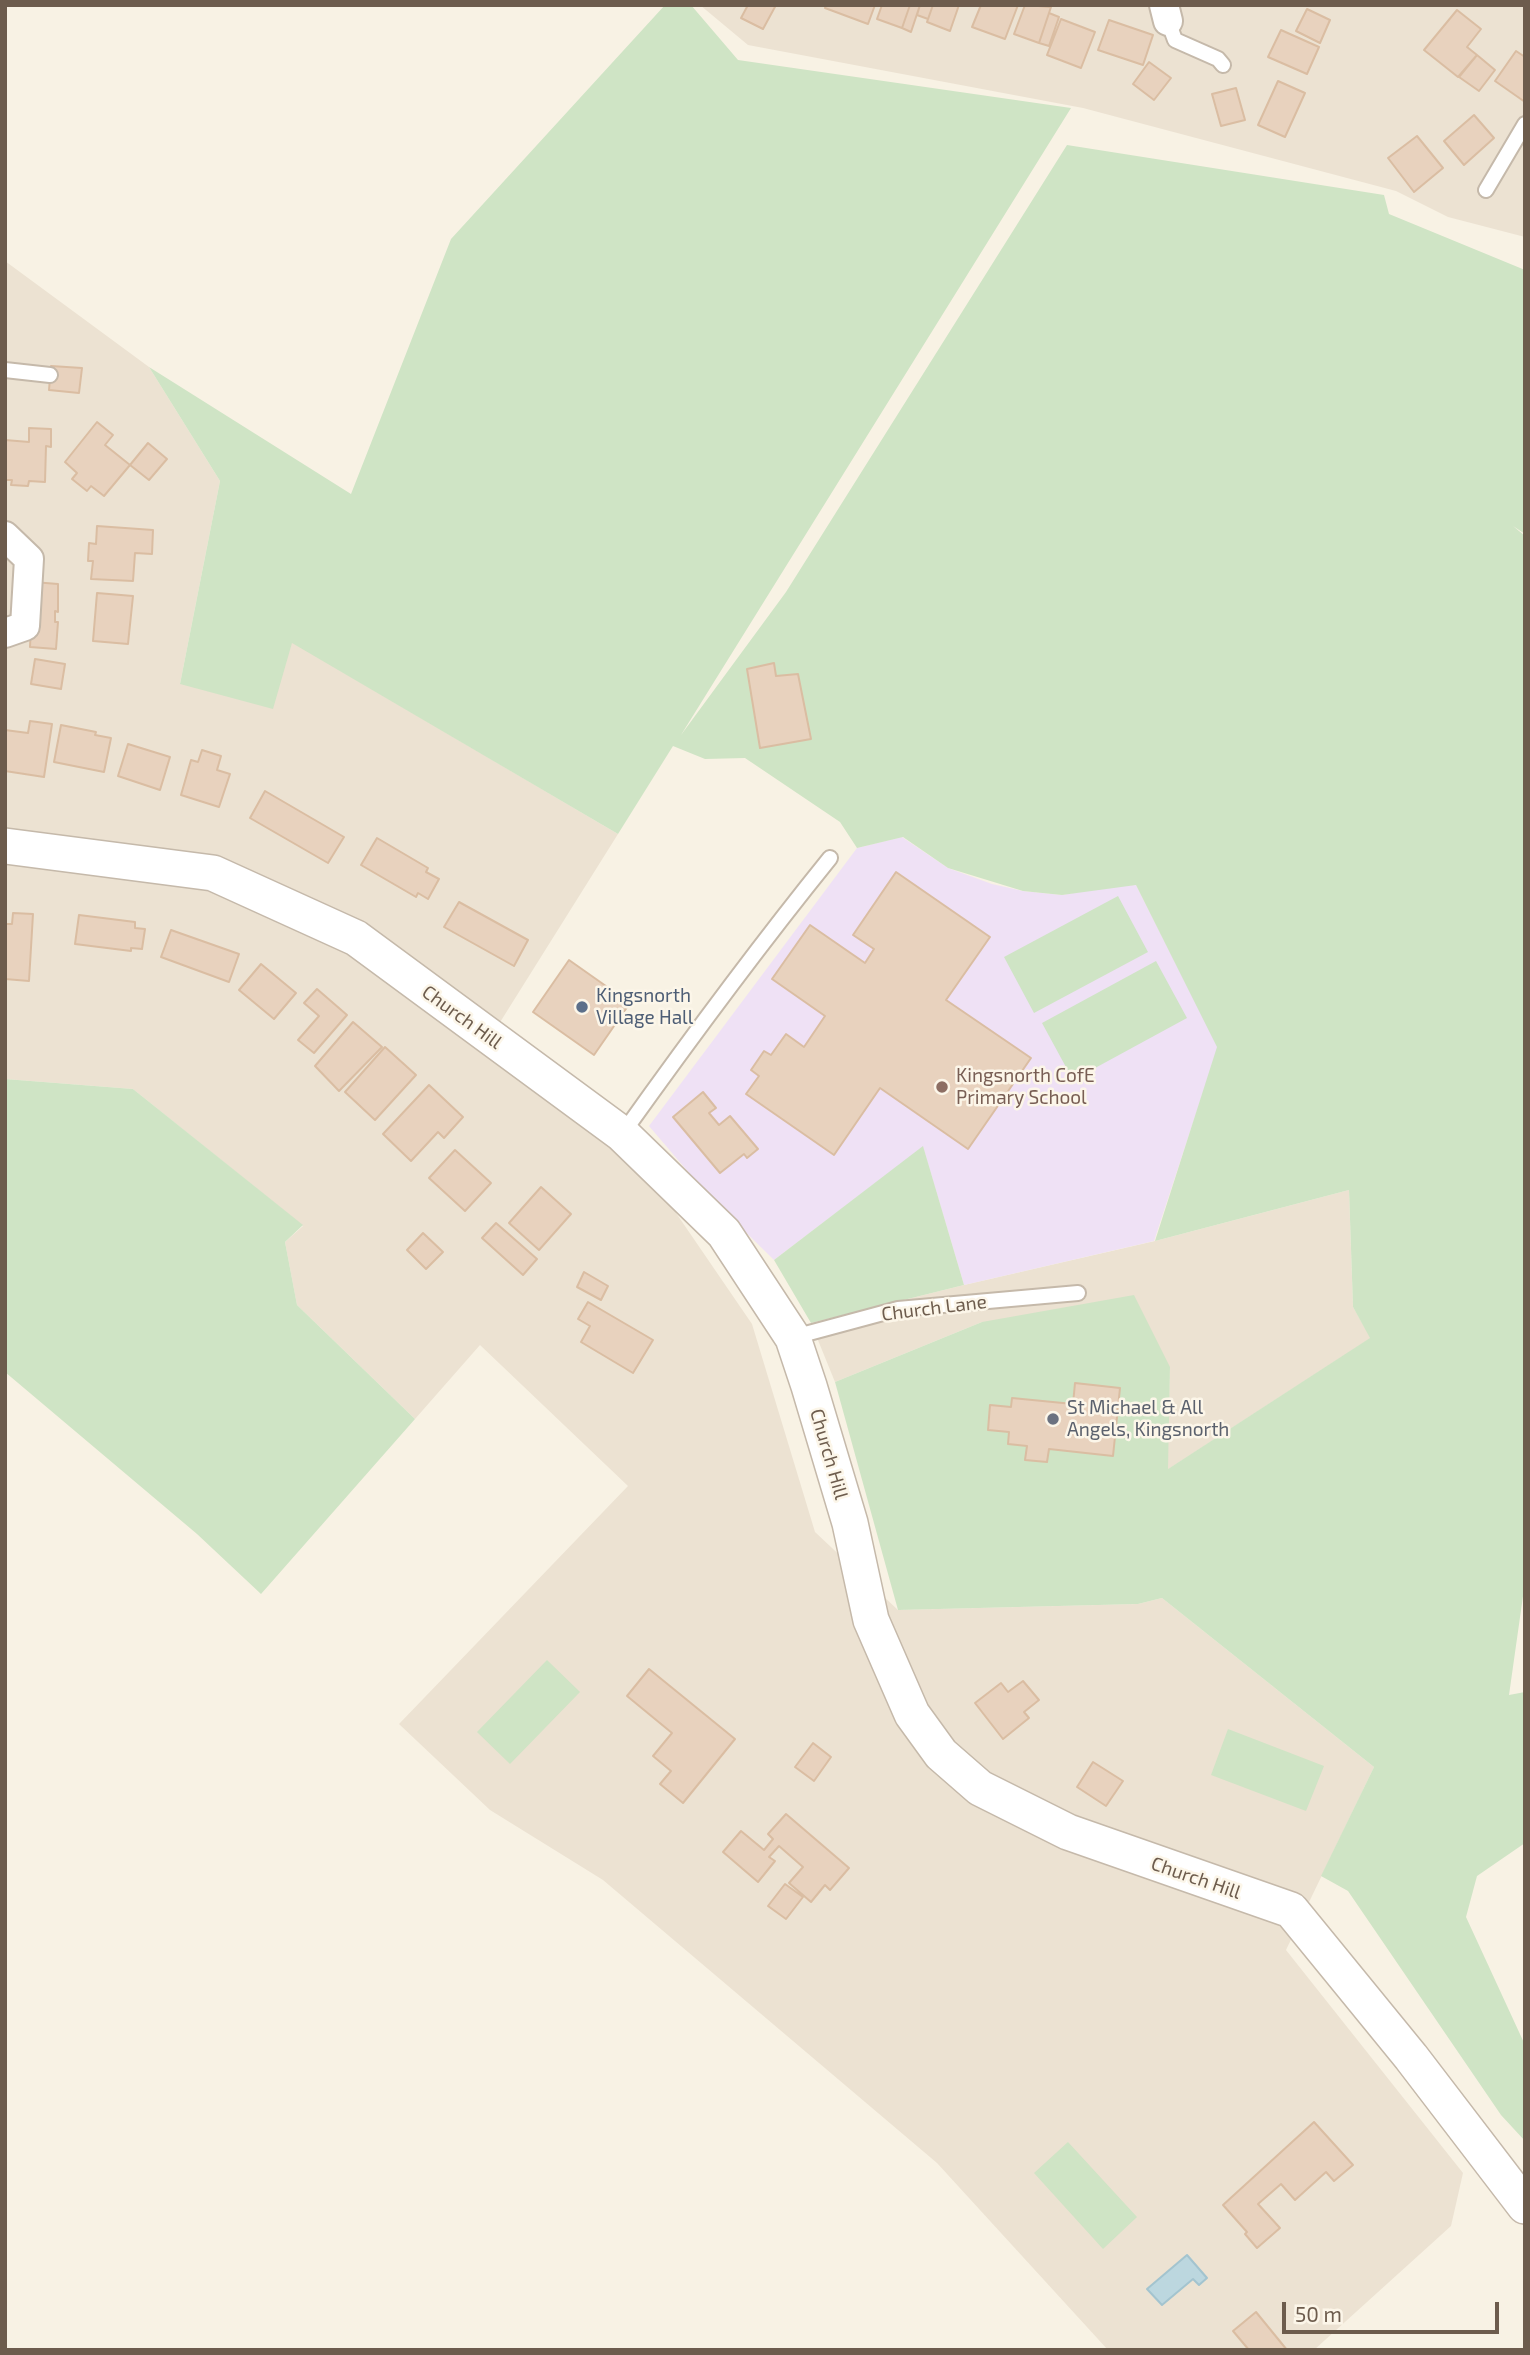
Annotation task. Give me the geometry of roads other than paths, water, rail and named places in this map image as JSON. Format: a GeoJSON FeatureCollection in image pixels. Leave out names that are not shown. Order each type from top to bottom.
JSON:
{"type":"FeatureCollection","features":[{"type":"Feature","properties":{"kind":"street"},"geometry":{"type":"LineString","coordinates":[[5,536],[29,559],[25,626],[5,633]]}},
{"type":"Feature","properties":{"kind":"street","name":"Church Hill"},"geometry":{"type":"LineString","coordinates":[[5,846],[213,873],[356,938],[622,1134],[724,1233],[793,1338],[846,1510],[871,1620],[912,1714],[941,1754],[980,1788],[1068,1832],[1291,1910],[1411,2057],[1525,2207]]}},
{"type":"Feature","properties":{"kind":"lane"},"geometry":{"type":"LineString","coordinates":[[1166,13],[1175,40],[1218,59],[1223,65]]}},
{"type":"Feature","properties":{"kind":"lane"},"geometry":{"type":"LineString","coordinates":[[1486,190],[1525,124]]}},
{"type":"Feature","properties":{"kind":"lane"},"geometry":{"type":"LineString","coordinates":[[5,370],[50,375]]}},
{"type":"Feature","properties":{"kind":"lane"},"geometry":{"type":"LineString","coordinates":[[622,1134],[714,1006],[792,903],[830,858]]}},
{"type":"Feature","properties":{"kind":"lane","name":"Church Lane"},"geometry":{"type":"LineString","coordinates":[[793,1338],[898,1309],[1078,1293]]}},
{"type":"Feature","properties":{"kind":"water"},"geometry":{"type":"Polygon","coordinates":[[[1187,2255],[1207,2278],[1199,2285],[1193,2279],[1162,2305],[1147,2289],[1187,2255]]]}},
{"type":"Feature","properties":{"kind":"place","name":"Kingsnorth Village Hall"},"geometry":{"type":"Point","coordinates":[582,1007]}},
{"type":"Feature","properties":{"kind":"place","name":"Kingsnorth CofE Primary School"},"geometry":{"type":"Point","coordinates":[942,1087]}},
{"type":"Feature","properties":{"kind":"place","name":"St Michael & All Angels, Kingsnorth"},"geometry":{"type":"Point","coordinates":[1053,1419]}}]}
